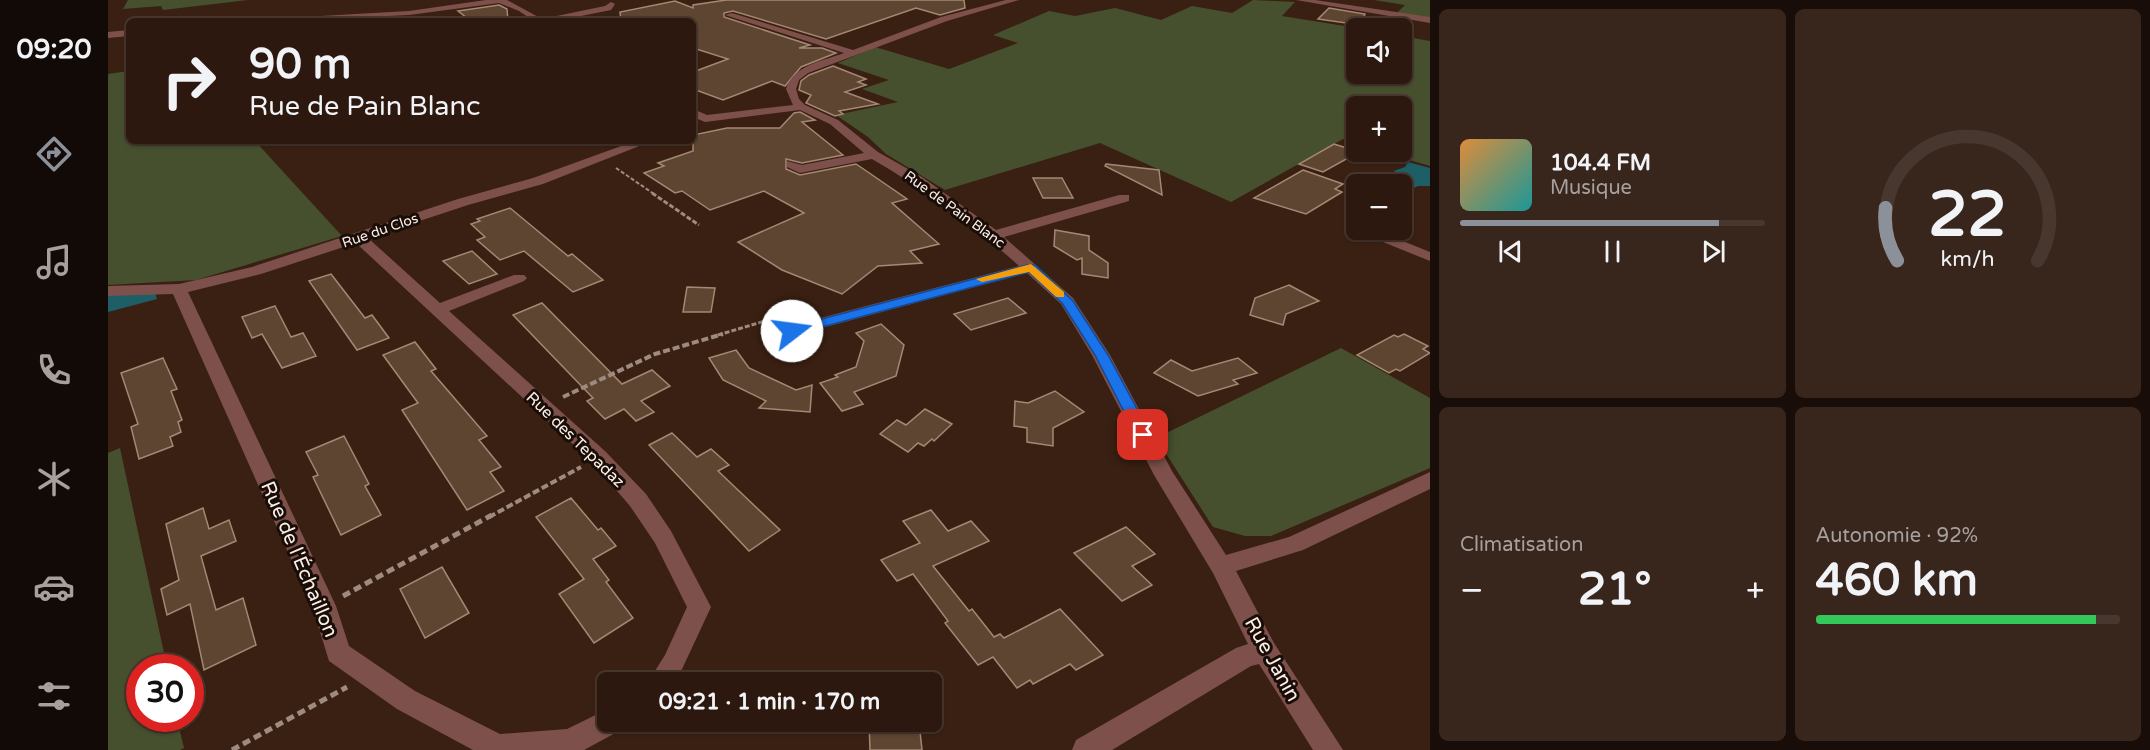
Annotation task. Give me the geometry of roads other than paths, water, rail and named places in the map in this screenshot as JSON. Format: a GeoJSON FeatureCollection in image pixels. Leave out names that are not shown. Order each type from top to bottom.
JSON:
{"type":"FeatureCollection","features":[{"type":"Feature","properties":{"kind":"street"},"geometry":{"type":"LineString","coordinates":[[314,18],[502,0],[537,18]]}},
{"type":"Feature","properties":{"kind":"street"},"geometry":{"type":"LineString","coordinates":[[801,107],[795,100],[791,89],[794,79],[805,71],[850,52],[944,19],[1015,0]]}},
{"type":"Feature","properties":{"kind":"street"},"geometry":{"type":"LineString","coordinates":[[1300,0],[1430,20]]}},
{"type":"Feature","properties":{"kind":"street"},"geometry":{"type":"LineString","coordinates":[[557,18],[608,8],[612,4]]}},
{"type":"Feature","properties":{"kind":"street"},"geometry":{"type":"LineString","coordinates":[[729,15],[850,52]]}},
{"type":"Feature","properties":{"kind":"street"},"geometry":{"type":"LineString","coordinates":[[108,35],[126,33]]}},
{"type":"Feature","properties":{"kind":"street"},"geometry":{"type":"LineString","coordinates":[[696,122],[801,107]]}},
{"type":"Feature","properties":{"kind":"street","name":"Rue de Pain Blanc"},"geometry":{"type":"LineString","coordinates":[[801,107],[834,122],[874,155],[917,180],[994,236],[1067,301],[1086,330],[1164,475],[1221,566]]}},
{"type":"Feature","properties":{"kind":"street"},"geometry":{"type":"LineString","coordinates":[[696,114],[705,119]]}},
{"type":"Feature","properties":{"kind":"street","name":"Rue du Clos"},"geometry":{"type":"LineString","coordinates":[[108,291],[179,289],[256,271],[602,158],[638,144]]}},
{"type":"Feature","properties":{"kind":"street"},"geometry":{"type":"LineString","coordinates":[[791,164],[800,169],[874,155]]}},
{"type":"Feature","properties":{"kind":"street"},"geometry":{"type":"LineString","coordinates":[[994,236],[1124,198]]}},
{"type":"Feature","properties":{"kind":"street","name":"Rue des Tepadaz"},"geometry":{"type":"LineString","coordinates":[[359,238],[599,457],[638,500],[663,537],[699,607],[675,663],[668,672]]}},
{"type":"Feature","properties":{"kind":"street"},"geometry":{"type":"LineString","coordinates":[[1390,240],[1430,257]]}},
{"type":"Feature","properties":{"kind":"street"},"geometry":{"type":"LineString","coordinates":[[792,331],[1031,268]]}},
{"type":"Feature","properties":{"kind":"street"},"geometry":{"type":"LineString","coordinates":[[436,310],[519,278]]}},
{"type":"Feature","properties":{"kind":"street","name":"Rue de l'Échaillon"},"geometry":{"type":"LineString","coordinates":[[179,289],[324,606],[338,653],[406,700],[498,748],[569,743],[597,728]]}},
{"type":"Feature","properties":{"kind":"street"},"geometry":{"type":"LineString","coordinates":[[1221,566],[1295,544],[1430,480]]}},
{"type":"Feature","properties":{"kind":"street","name":"Rue Janin"},"geometry":{"type":"LineString","coordinates":[[1221,566],[1265,651],[1329,750]]}},
{"type":"Feature","properties":{"kind":"street"},"geometry":{"type":"LineString","coordinates":[[1086,750],[1245,656],[1265,651]]}},
{"type":"Feature","properties":{"kind":"water"},"geometry":{"type":"Polygon","coordinates":[[[1408,162],[1430,168],[1430,186],[1418,186],[1412,189],[1412,174],[1397,174],[1394,171],[1405,167],[1408,162]]]}},
{"type":"Feature","properties":{"kind":"water"},"geometry":{"type":"Polygon","coordinates":[[[108,293],[155,293],[157,299],[108,312],[108,293]]]}}]}
